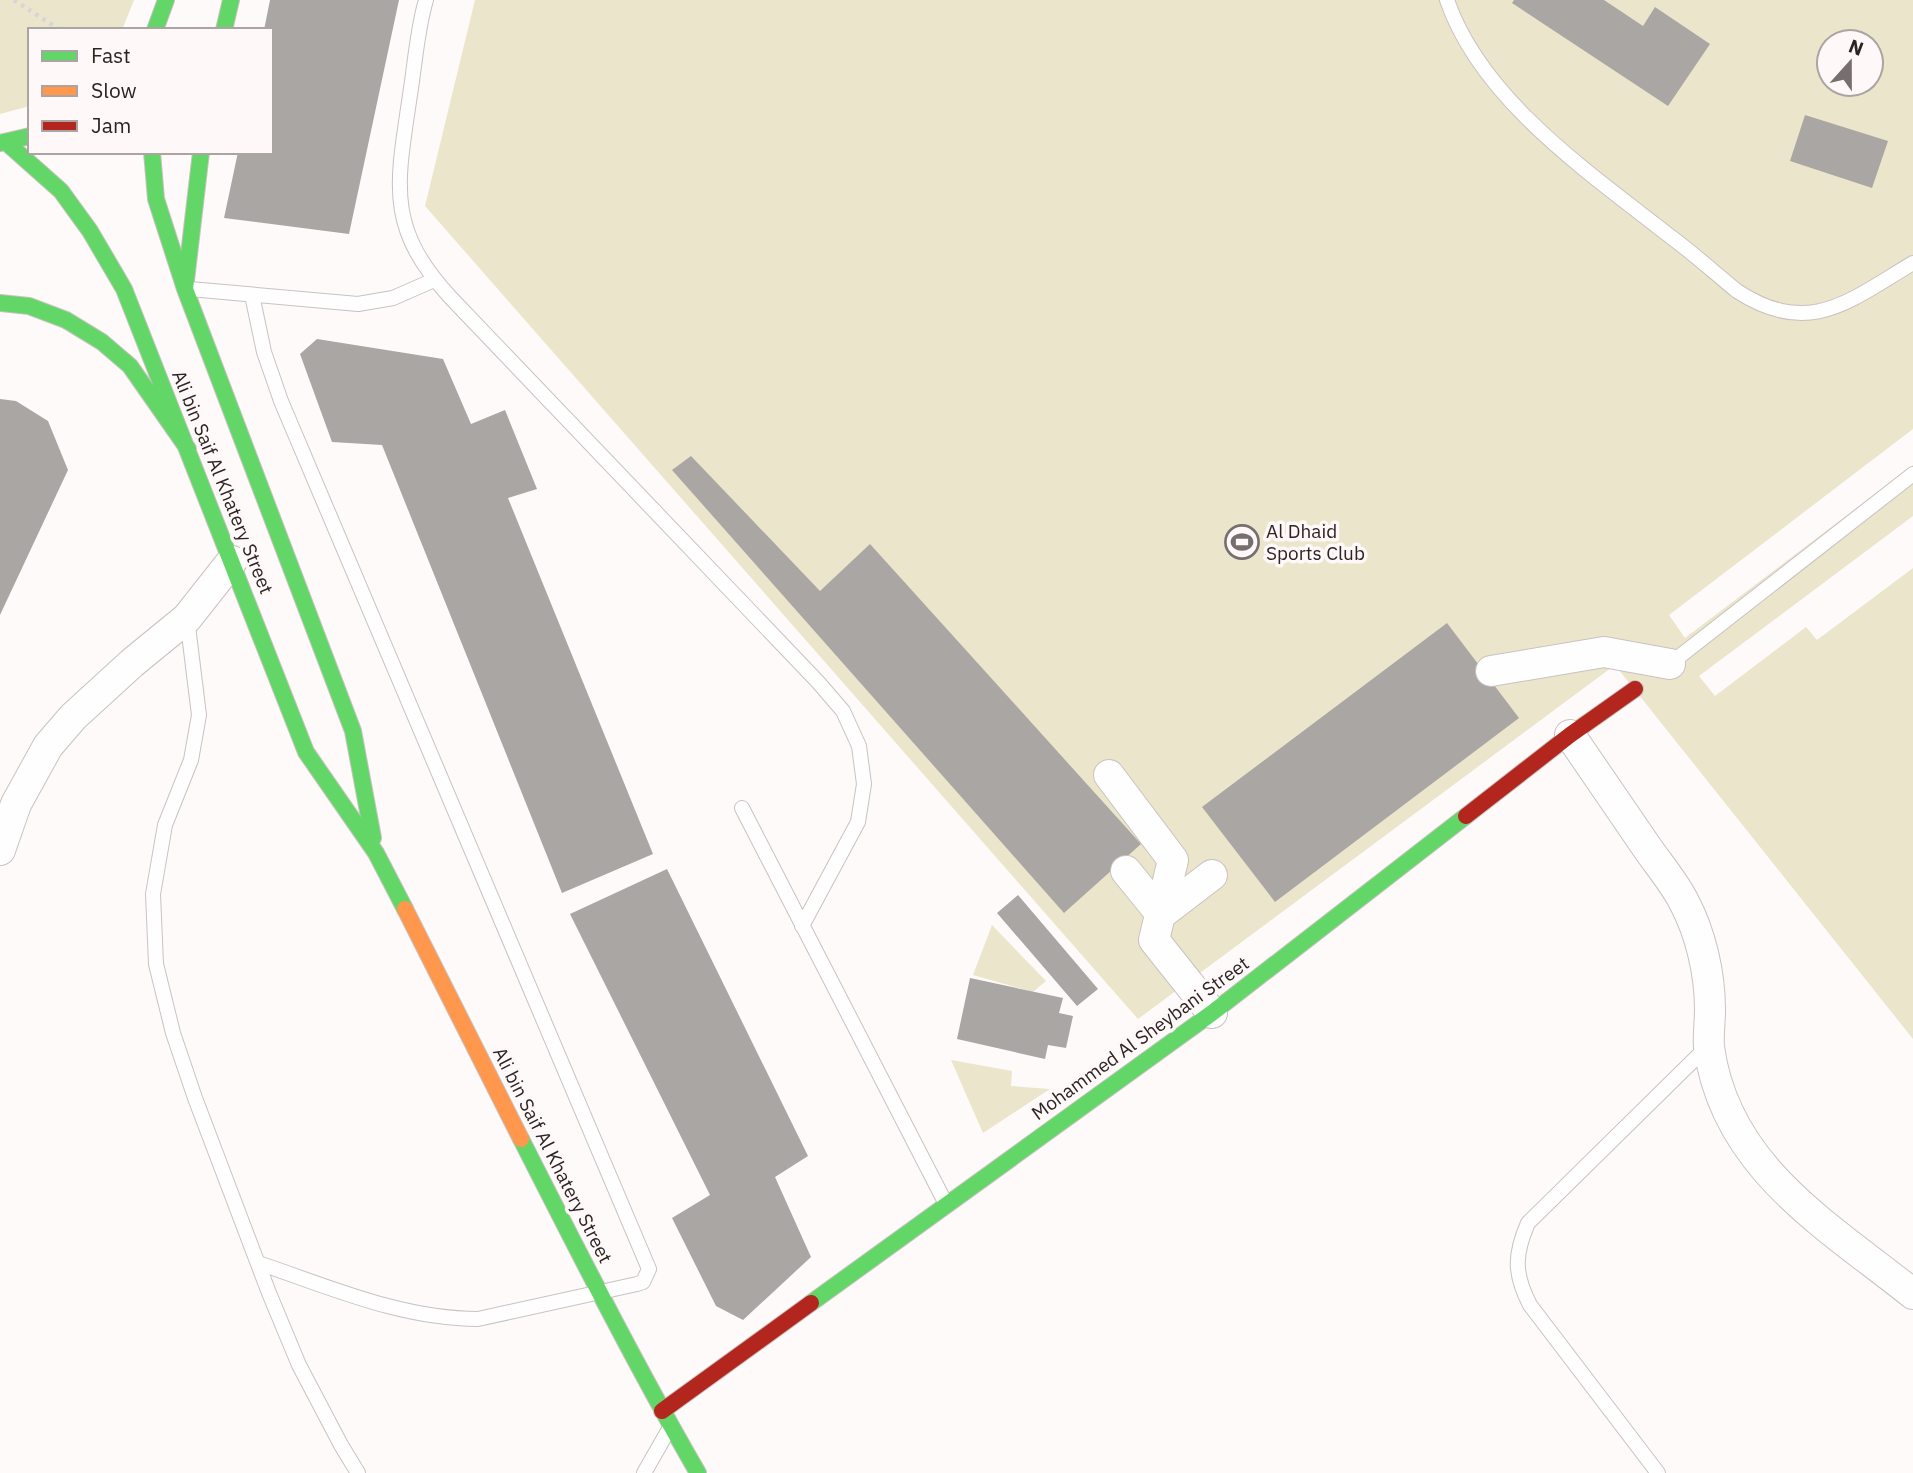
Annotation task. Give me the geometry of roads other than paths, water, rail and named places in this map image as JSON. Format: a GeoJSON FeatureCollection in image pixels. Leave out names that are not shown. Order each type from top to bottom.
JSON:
{"type":"FeatureCollection","features":[{"type":"Feature","properties":{"kind":"main road"},"geometry":{"type":"LineString","coordinates":[[156,28],[166,0]]}},
{"type":"Feature","properties":{"kind":"main road"},"geometry":{"type":"LineString","coordinates":[[224,28],[231,0]]}},
{"type":"Feature","properties":{"kind":"main road"},"geometry":{"type":"LineString","coordinates":[[2,144],[28,137]]}},
{"type":"Feature","properties":{"kind":"main road","name":"Ali bin Saif Al Khatery Street"},"geometry":{"type":"LineString","coordinates":[[2,144],[61,191],[90,231],[124,289],[306,752],[376,853],[599,1292],[698,1473]]}},
{"type":"Feature","properties":{"kind":"main road","name":"Ali bin Saif Al Khatery Street"},"geometry":{"type":"LineString","coordinates":[[152,154],[156,199],[185,289],[353,731],[376,853]]}},
{"type":"Feature","properties":{"kind":"main road"},"geometry":{"type":"LineString","coordinates":[[185,289],[201,154]]}},
{"type":"Feature","properties":{"kind":"main road"},"geometry":{"type":"LineString","coordinates":[[0,303],[29,306],[66,320],[102,342],[130,366],[188,449]]}},
{"type":"Feature","properties":{"kind":"main road","name":"Mohammed Al Sheybani Street"},"geometry":{"type":"LineString","coordinates":[[662,1411],[1212,1013],[1570,735],[1650,678]]}},
{"type":"Feature","properties":{"kind":"street"},"geometry":{"type":"LineString","coordinates":[[0,850],[16,804],[48,746],[73,717],[187,618],[232,561]]}},
{"type":"Feature","properties":{"kind":"street"},"geometry":{"type":"LineString","coordinates":[[1491,671],[1604,652],[1650,678]]}},
{"type":"Feature","properties":{"kind":"street"},"geometry":{"type":"LineString","coordinates":[[1570,735],[1684,901],[1698,935],[1707,972],[1709,1045],[1716,1083],[1730,1118],[1749,1151],[1773,1180],[1913,1294]]}},
{"type":"Feature","properties":{"kind":"street"},"geometry":{"type":"LineString","coordinates":[[1109,775],[1174,860],[1154,940],[1212,1013]]}},
{"type":"Feature","properties":{"kind":"street"},"geometry":{"type":"LineString","coordinates":[[1126,870],[1160,914]]}},
{"type":"Feature","properties":{"kind":"street"},"geometry":{"type":"LineString","coordinates":[[1160,914],[1212,875]]}},
{"type":"Feature","properties":{"kind":"lane"},"geometry":{"type":"LineString","coordinates":[[426,0],[398,176],[399,197],[409,237],[420,260],[434,280],[843,710],[859,746],[864,784],[858,822],[802,926]]}},
{"type":"Feature","properties":{"kind":"lane"},"geometry":{"type":"LineString","coordinates":[[1447,0],[1456,25],[1473,54],[1495,83],[1548,137],[1626,203],[1756,303],[1778,311],[1801,314],[1822,312],[1842,304],[1913,263]]}},
{"type":"Feature","properties":{"kind":"lane"},"geometry":{"type":"LineString","coordinates":[[185,289],[358,304],[393,298],[434,280]]}},
{"type":"Feature","properties":{"kind":"lane"},"geometry":{"type":"LineString","coordinates":[[252,295],[264,352],[281,401],[648,1262],[648,1276],[643,1282],[478,1318],[441,1318],[394,1308],[258,1263]]}},
{"type":"Feature","properties":{"kind":"lane"},"geometry":{"type":"LineString","coordinates":[[1650,678],[1913,474]]}},
{"type":"Feature","properties":{"kind":"lane"},"geometry":{"type":"LineString","coordinates":[[187,618],[199,715],[191,760],[165,825],[153,894],[156,964],[173,1033],[195,1098],[258,1263],[299,1365],[358,1473]]}},
{"type":"Feature","properties":{"kind":"lane"},"geometry":{"type":"LineString","coordinates":[[741,808],[947,1205]]}},
{"type":"Feature","properties":{"kind":"lane"},"geometry":{"type":"LineString","coordinates":[[1658,1473],[1530,1305],[1520,1286],[1516,1264],[1519,1242],[1528,1223],[1709,1045]]}},
{"type":"Feature","properties":{"kind":"lane"},"geometry":{"type":"LineString","coordinates":[[644,1473],[671,1427]]}},
{"type":"Feature","properties":{"kind":"place","name":"Al Dhaid Sports Club"},"geometry":{"type":"Point","coordinates":[1242,542]}}]}
